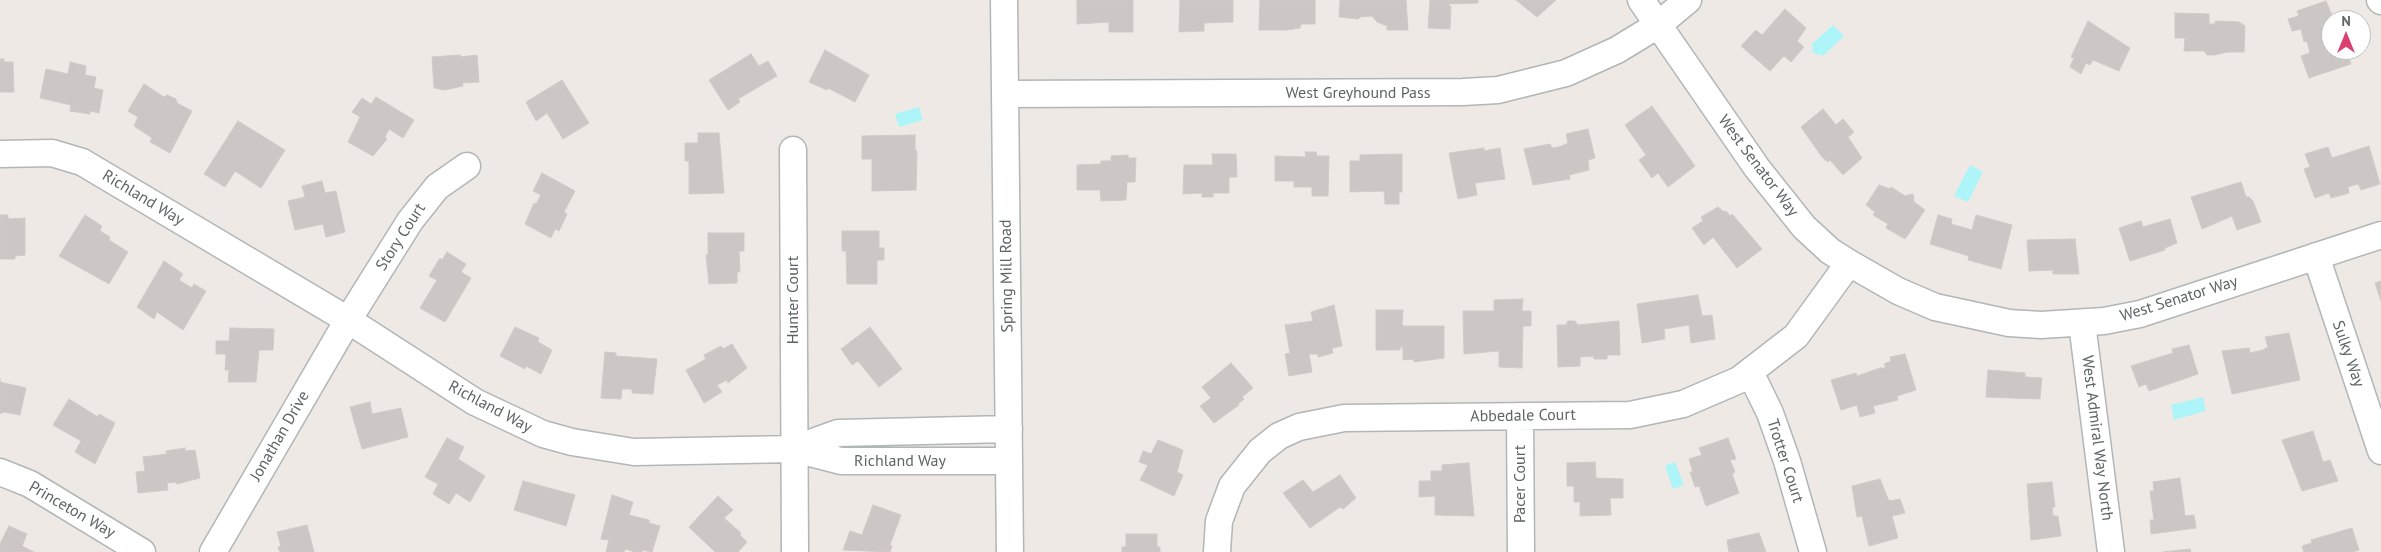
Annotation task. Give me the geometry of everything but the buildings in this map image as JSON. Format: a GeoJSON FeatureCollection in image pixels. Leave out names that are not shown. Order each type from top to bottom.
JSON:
{"type":"FeatureCollection","features":[{"type":"Feature","properties":{"kind":"street","name":"Spring Mill Road"},"geometry":{"type":"LineString","coordinates":[[1004,0],[1010,552]]}},
{"type":"Feature","properties":{"kind":"street","name":"West Senator Way"},"geometry":{"type":"LineString","coordinates":[[1641,0],[1782,202],[1830,251],[1898,291],[1935,307],[2008,323],[2082,323],[2140,314],[2381,235]]}},
{"type":"Feature","properties":{"kind":"street","name":"West Greyhound Pass"},"geometry":{"type":"LineString","coordinates":[[1005,94],[1453,92],[1498,90],[1566,72],[1617,50],[1658,25],[1688,0]]}},
{"type":"Feature","properties":{"kind":"street","name":"Hunter Court"},"geometry":{"type":"LineString","coordinates":[[793,150],[795,552]]}},
{"type":"Feature","properties":{"kind":"street","name":"Richland Way"},"geometry":{"type":"LineString","coordinates":[[0,154],[52,153],[82,162],[348,320],[475,402],[543,434],[572,442],[634,452],[794,449],[840,461],[1009,461]]}},
{"type":"Feature","properties":{"kind":"street","name":"Story Court"},"geometry":{"type":"LineString","coordinates":[[348,320],[425,199],[437,187],[467,166]]}},
{"type":"Feature","properties":{"kind":"street","name":"Sulky Way"},"geometry":{"type":"LineString","coordinates":[[2316,256],[2381,451]]}},
{"type":"Feature","properties":{"kind":"street","name":"Abbedale Court"},"geometry":{"type":"LineString","coordinates":[[1216,552],[1219,522],[1232,486],[1260,451],[1279,436],[1299,427],[1344,418],[1630,415],[1652,412],[1683,404],[1714,393],[1750,372],[1796,336],[1849,263]]}},
{"type":"Feature","properties":{"kind":"street","name":"Jonathan Drive"},"geometry":{"type":"LineString","coordinates":[[213,552],[348,320]]}},
{"type":"Feature","properties":{"kind":"street","name":"West Admiral Way North"},"geometry":{"type":"LineString","coordinates":[[2082,323],[2111,552]]}},
{"type":"Feature","properties":{"kind":"street","name":"Trotter Court"},"geometry":{"type":"LineString","coordinates":[[1750,372],[1775,429],[1813,552]]}},
{"type":"Feature","properties":{"kind":"street","name":"Pacer Court"},"geometry":{"type":"LineString","coordinates":[[1520,416],[1521,552]]}},
{"type":"Feature","properties":{"kind":"street"},"geometry":{"type":"LineString","coordinates":[[794,449],[838,433],[1009,429]]}},
{"type":"Feature","properties":{"kind":"street","name":"Princeton Way"},"geometry":{"type":"LineString","coordinates":[[0,472],[30,484],[142,552]]}},
{"type":"Feature","properties":{"kind":"water"},"geometry":{"type":"Polygon","coordinates":[[[1833,25],[1844,36],[1823,56],[1817,55],[1811,50],[1814,48],[1811,45],[1833,25]]]}},
{"type":"Feature","properties":{"kind":"water"},"geometry":{"type":"Polygon","coordinates":[[[919,107],[923,120],[899,127],[895,114],[919,107]]]}},
{"type":"Feature","properties":{"kind":"water"},"geometry":{"type":"Polygon","coordinates":[[[1970,165],[1983,172],[1968,202],[1954,196],[1970,165]]]}},
{"type":"Feature","properties":{"kind":"water"},"geometry":{"type":"Polygon","coordinates":[[[2203,397],[2206,411],[2174,420],[2171,405],[2203,397]]]}},
{"type":"Feature","properties":{"kind":"water"},"geometry":{"type":"Polygon","coordinates":[[[1675,462],[1684,485],[1673,489],[1665,466],[1675,462]]]}}]}
